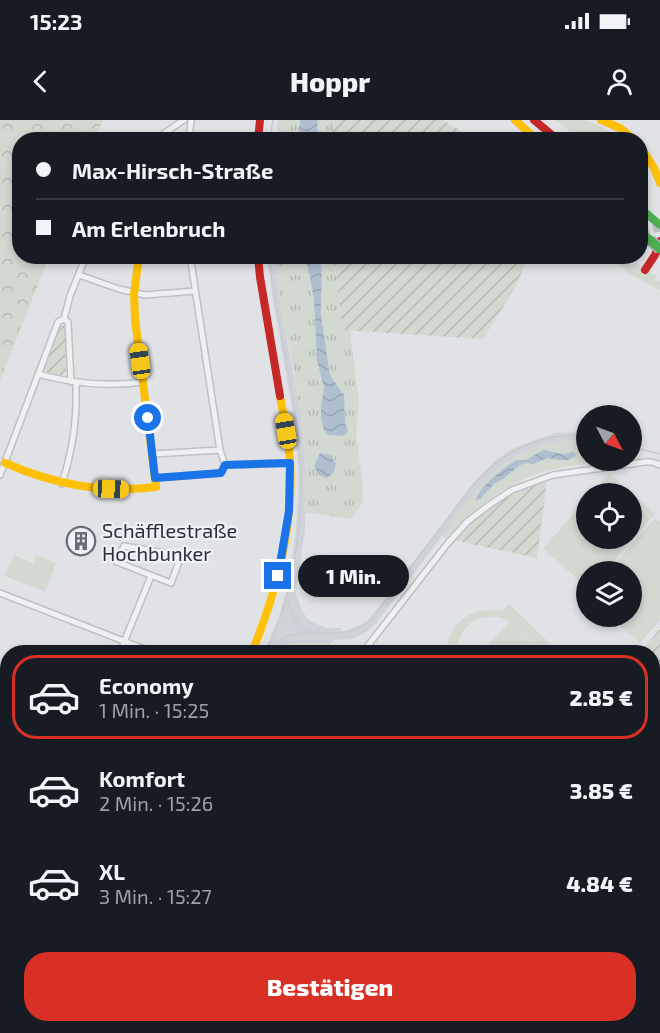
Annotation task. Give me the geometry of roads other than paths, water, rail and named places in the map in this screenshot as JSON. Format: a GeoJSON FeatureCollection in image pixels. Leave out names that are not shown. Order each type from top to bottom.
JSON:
{"type":"FeatureCollection","features":[{"type":"Feature","properties":{"kind":"main road"},"geometry":{"type":"LineString","coordinates":[[515,120],[528,132]]}},
{"type":"Feature","properties":{"kind":"main road"},"geometry":{"type":"LineString","coordinates":[[534,120],[548,132]]}},
{"type":"Feature","properties":{"kind":"main road"},"geometry":{"type":"LineString","coordinates":[[601,120],[625,132]]}},
{"type":"Feature","properties":{"kind":"main road"},"geometry":{"type":"LineString","coordinates":[[648,159],[660,183]]}},
{"type":"Feature","properties":{"kind":"main road"},"geometry":{"type":"LineString","coordinates":[[655,240],[660,249]]}},
{"type":"Feature","properties":{"kind":"main road"},"geometry":{"type":"LineString","coordinates":[[645,270],[655,255],[655,240]]}},
{"type":"Feature","properties":{"kind":"main road"},"geometry":{"type":"LineString","coordinates":[[5,463],[62,484],[96,489],[156,487],[135,319],[134,294],[138,264]]}},
{"type":"Feature","properties":{"kind":"main road"},"geometry":{"type":"LineString","coordinates":[[255,645],[269,607],[282,556],[289,511],[290,463],[259,264]]}},
{"type":"Feature","properties":{"kind":"street"},"geometry":{"type":"LineString","coordinates":[[166,132],[184,120]]}},
{"type":"Feature","properties":{"kind":"street"},"geometry":{"type":"LineString","coordinates":[[0,475],[58,322],[64,319],[83,264]]}},
{"type":"Feature","properties":{"kind":"street"},"geometry":{"type":"LineString","coordinates":[[155,478],[221,473],[225,465],[220,450],[191,264]]}},
{"type":"Feature","properties":{"kind":"street"},"geometry":{"type":"LineString","coordinates":[[78,275],[134,294],[195,291]]}},
{"type":"Feature","properties":{"kind":"street"},"geometry":{"type":"LineString","coordinates":[[62,484],[74,438],[76,409],[68,322],[64,319]]}},
{"type":"Feature","properties":{"kind":"street"},"geometry":{"type":"LineString","coordinates":[[39,374],[74,382],[108,386],[143,382]]}},
{"type":"Feature","properties":{"kind":"street"},"geometry":{"type":"LineString","coordinates":[[153,454],[220,450]]}},
{"type":"Feature","properties":{"kind":"street"},"geometry":{"type":"LineString","coordinates":[[368,645],[452,538],[477,513],[501,497],[526,484],[553,475],[645,462],[660,465]]}},
{"type":"Feature","properties":{"kind":"street"},"geometry":{"type":"LineString","coordinates":[[225,465],[290,463]]}},
{"type":"Feature","properties":{"kind":"street"},"geometry":{"type":"LineString","coordinates":[[124,546],[165,553],[180,559],[171,583],[151,576],[117,562],[124,546]]}},
{"type":"Feature","properties":{"kind":"street"},"geometry":{"type":"LineString","coordinates":[[123,645],[151,576]]}},
{"type":"Feature","properties":{"kind":"street"},"geometry":{"type":"LineString","coordinates":[[0,593],[135,645]]}},
{"type":"Feature","properties":{"kind":"water"},"geometry":{"type":"Polygon","coordinates":[[[300,120],[318,120],[318,132],[299,132],[300,120]]]}},
{"type":"Feature","properties":{"kind":"water"},"geometry":{"type":"Polygon","coordinates":[[[307,264],[321,264],[321,314],[329,371],[344,395],[345,423],[348,430],[342,436],[327,434],[324,431],[321,417],[324,387],[317,360],[314,299],[307,264]]]}},
{"type":"Feature","properties":{"kind":"water"},"geometry":{"type":"Polygon","coordinates":[[[544,450],[564,454],[573,452],[576,455],[568,460],[548,458],[533,464],[520,465],[476,500],[481,489],[505,468],[516,460],[527,459],[544,450]]]}},
{"type":"Feature","properties":{"kind":"water"},"geometry":{"type":"Polygon","coordinates":[[[320,453],[329,455],[336,463],[334,472],[327,478],[319,475],[314,466],[320,453]]]}},
{"type":"Feature","properties":{"kind":"tunnel"},"geometry":{"type":"LineString","coordinates":[[648,230],[660,227]]}},
{"type":"Feature","properties":{"kind":"tram line"},"geometry":{"type":"LineString","coordinates":[[271,132],[273,120]]}},
{"type":"Feature","properties":{"kind":"tram line"},"geometry":{"type":"LineString","coordinates":[[269,645],[286,599],[292,572],[300,518],[301,491],[296,418],[270,264]]}},
{"type":"Feature","properties":{"kind":"tram line"},"geometry":{"type":"LineString","coordinates":[[275,645],[292,635],[334,633],[362,626],[374,615],[471,488],[493,466],[504,457],[530,444],[558,436],[576,435]]}},
{"type":"Feature","properties":{"kind":"tram line"},"geometry":{"type":"LineString","coordinates":[[642,450],[660,454]]}},
{"type":"Feature","properties":{"kind":"tram line"},"geometry":{"type":"LineString","coordinates":[[288,597],[295,619],[313,634]]}},
{"type":"Feature","properties":{"kind":"place","name":"Schäfflestraße Hochbunker"},"geometry":{"type":"Point","coordinates":[81,541]}}]}
